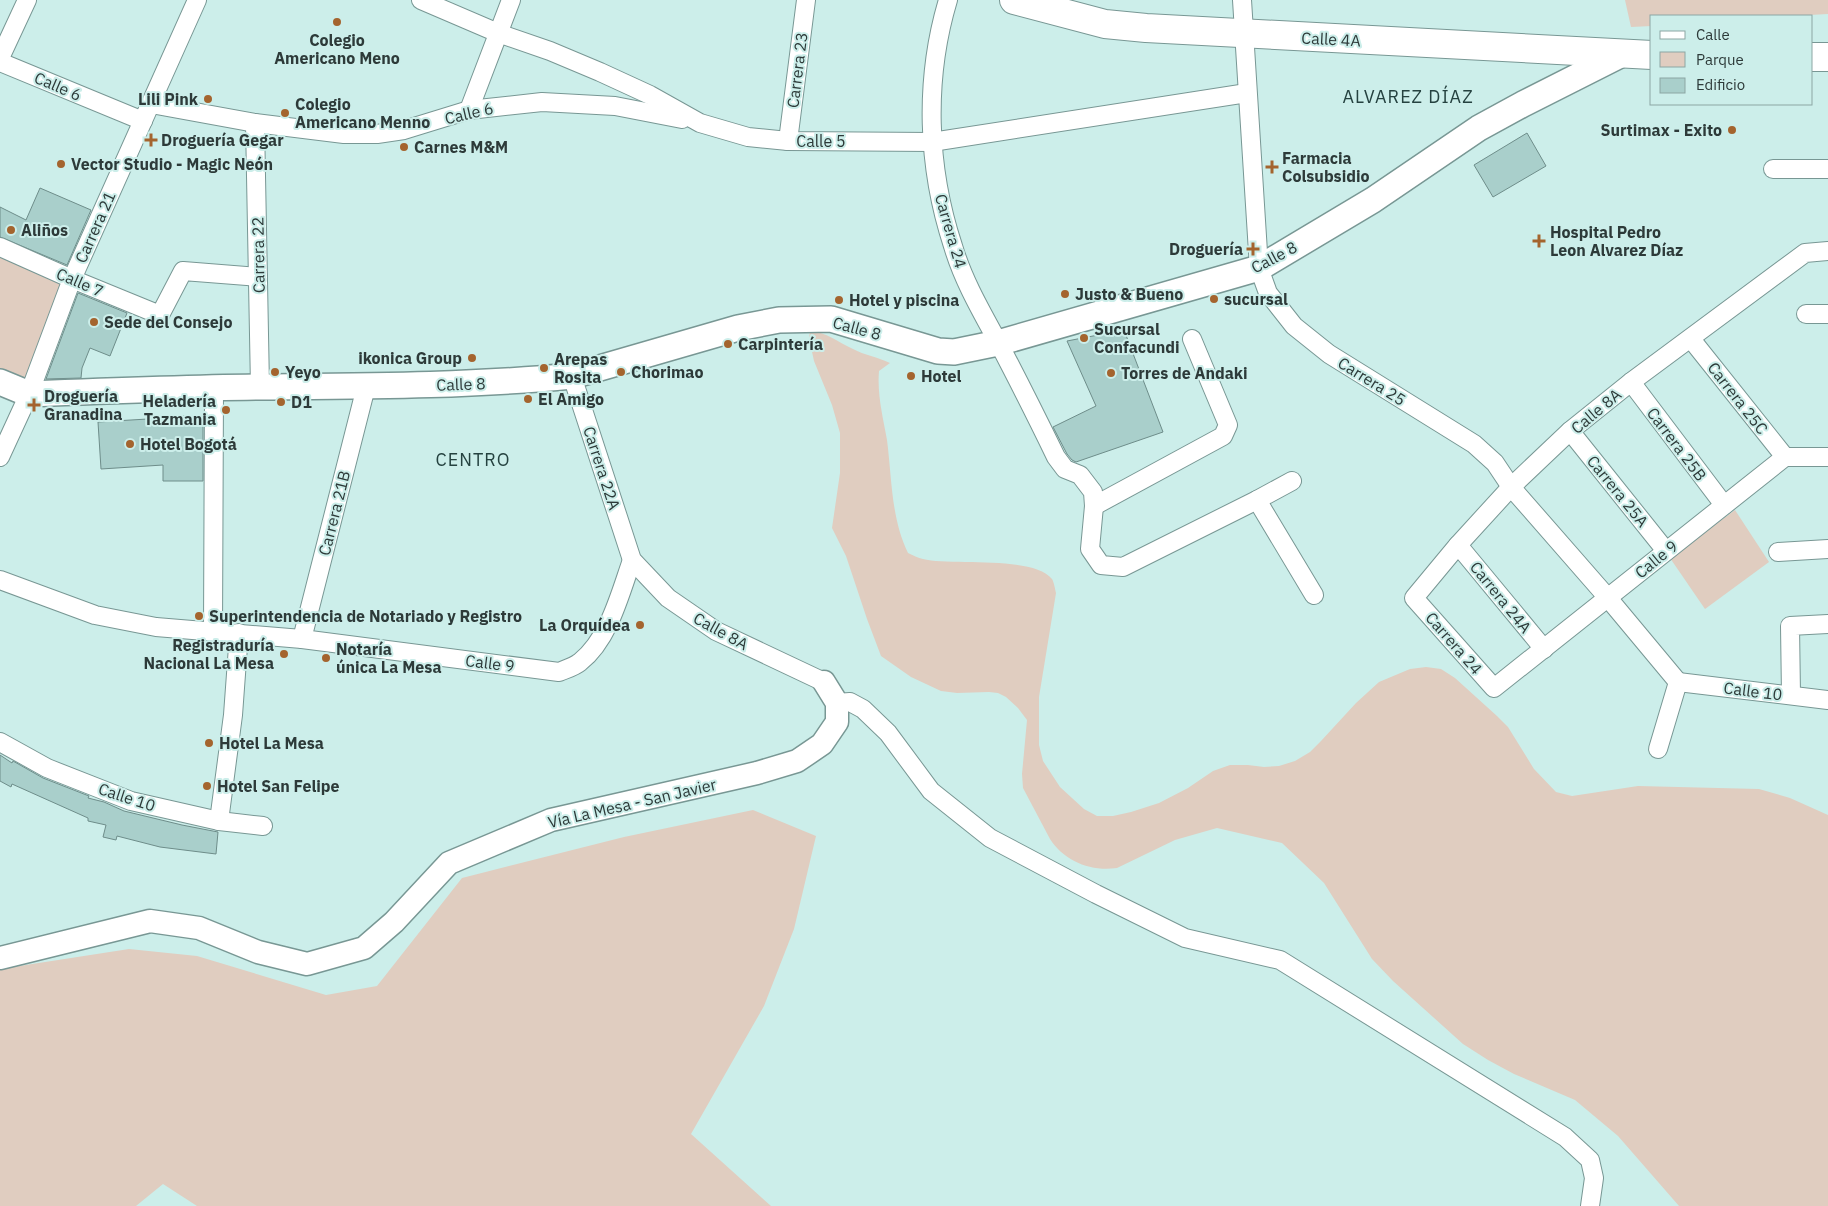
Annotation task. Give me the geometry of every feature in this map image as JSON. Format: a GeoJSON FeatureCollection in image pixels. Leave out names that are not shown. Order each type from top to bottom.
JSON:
{"type":"FeatureCollection","features":[{"type":"Feature","properties":{"kind":"main road","name":"Calle 4A"},"geometry":{"type":"LineString","coordinates":[[1014,0],[1105,24],[1246,34],[1650,55]]}},
{"type":"Feature","properties":{"kind":"main road","name":"Calle 8"},"geometry":{"type":"LineString","coordinates":[[0,382],[29,394],[214,388],[366,387],[491,383],[572,376],[738,328],[779,320],[830,319],[938,351],[954,352],[998,343],[1259,268],[1373,200],[1479,128],[1622,54]]}},
{"type":"Feature","properties":{"kind":"main road"},"geometry":{"type":"LineString","coordinates":[[1813,57],[1828,57]]}},
{"type":"Feature","properties":{"kind":"street"},"geometry":{"type":"LineString","coordinates":[[0,60],[27,0]]}},
{"type":"Feature","properties":{"kind":"street","name":"Carrera 21"},"geometry":{"type":"LineString","coordinates":[[0,457],[29,394],[72,279],[197,0]]}},
{"type":"Feature","properties":{"kind":"street","name":"Calle 5"},"geometry":{"type":"LineString","coordinates":[[420,0],[600,72],[650,95],[700,123],[748,136],[788,141],[932,142],[1247,93]]}},
{"type":"Feature","properties":{"kind":"street"},"geometry":{"type":"LineString","coordinates":[[469,110],[511,0]]}},
{"type":"Feature","properties":{"kind":"street","name":"Carrera 23"},"geometry":{"type":"LineString","coordinates":[[788,141],[806,0]]}},
{"type":"Feature","properties":{"kind":"street","name":"Carrera 24"},"geometry":{"type":"LineString","coordinates":[[948,0],[939,34],[931,115],[932,142],[939,195],[953,247],[973,296],[1056,457],[1065,469],[1080,475],[1092,492],[1094,506]]}},
{"type":"Feature","properties":{"kind":"street","name":"Carrera 25"},"geometry":{"type":"LineString","coordinates":[[1242,0],[1246,34],[1247,93],[1259,268],[1268,293],[1294,326],[1328,354],[1474,444],[1494,463],[1511,488],[1608,598],[1678,682]]}},
{"type":"Feature","properties":{"kind":"street","name":"Calle 6"},"geometry":{"type":"LineString","coordinates":[[0,60],[143,121]]}},
{"type":"Feature","properties":{"kind":"street","name":"Calle 6"},"geometry":{"type":"LineString","coordinates":[[151,104],[255,123],[344,134],[377,134],[404,130],[469,110],[521,103],[583,103],[615,106],[700,123]]}},
{"type":"Feature","properties":{"kind":"street","name":"Carrera 22"},"geometry":{"type":"LineString","coordinates":[[255,123],[260,387]]}},
{"type":"Feature","properties":{"kind":"street"},"geometry":{"type":"LineString","coordinates":[[1773,169],[1828,169]]}},
{"type":"Feature","properties":{"kind":"street","name":"Calle 7"},"geometry":{"type":"LineString","coordinates":[[0,247],[160,315],[182,271],[258,277]]}},
{"type":"Feature","properties":{"kind":"street","name":"Calle 8A"},"geometry":{"type":"LineString","coordinates":[[1414,598],[1458,545],[1511,488],[1570,432],[1630,382],[1691,339],[1805,253],[1828,251]]}},
{"type":"Feature","properties":{"kind":"street"},"geometry":{"type":"LineString","coordinates":[[1806,314],[1828,314]]}},
{"type":"Feature","properties":{"kind":"street"},"geometry":{"type":"LineString","coordinates":[[1192,339],[1228,425],[1223,436],[1094,506],[1090,549],[1101,565],[1123,567],[1292,481]]}},
{"type":"Feature","properties":{"kind":"street","name":"Carrera 25C"},"geometry":{"type":"LineString","coordinates":[[1691,339],[1785,457]]}},
{"type":"Feature","properties":{"kind":"street","name":"Carrera 22A"},"geometry":{"type":"LineString","coordinates":[[572,376],[632,560]]}},
{"type":"Feature","properties":{"kind":"street","name":"Carrera 25B"},"geometry":{"type":"LineString","coordinates":[[1630,382],[1724,505]]}},
{"type":"Feature","properties":{"kind":"street","name":"Carrera 21B"},"geometry":{"type":"LineString","coordinates":[[302,639],[366,387]]}},
{"type":"Feature","properties":{"kind":"street"},"geometry":{"type":"LineString","coordinates":[[214,388],[214,631]]}},
{"type":"Feature","properties":{"kind":"street","name":"Carrera 25A"},"geometry":{"type":"LineString","coordinates":[[1570,432],[1666,551]]}},
{"type":"Feature","properties":{"kind":"street"},"geometry":{"type":"LineString","coordinates":[[1785,457],[1828,457]]}},
{"type":"Feature","properties":{"kind":"street","name":"Calle 9"},"geometry":{"type":"LineString","coordinates":[[1494,688],[1785,457]]}},
{"type":"Feature","properties":{"kind":"street"},"geometry":{"type":"LineString","coordinates":[[1257,500],[1314,595]]}},
{"type":"Feature","properties":{"kind":"street","name":"Carrera 24A"},"geometry":{"type":"LineString","coordinates":[[1458,545],[1544,649]]}},
{"type":"Feature","properties":{"kind":"street"},"geometry":{"type":"LineString","coordinates":[[1778,552],[1828,549]]}},
{"type":"Feature","properties":{"kind":"street","name":"Calle 8A"},"geometry":{"type":"LineString","coordinates":[[632,560],[668,598],[716,631],[824,682]]}},
{"type":"Feature","properties":{"kind":"street","name":"Calle 9"},"geometry":{"type":"LineString","coordinates":[[0,580],[95,615],[156,627],[302,639],[559,672],[579,663],[594,648],[613,616],[632,560]]}},
{"type":"Feature","properties":{"kind":"street","name":"Carrera 24"},"geometry":{"type":"LineString","coordinates":[[1414,598],[1494,688]]}},
{"type":"Feature","properties":{"kind":"street"},"geometry":{"type":"LineString","coordinates":[[1791,695],[1790,626],[1828,624]]}},
{"type":"Feature","properties":{"kind":"street"},"geometry":{"type":"LineString","coordinates":[[219,821],[233,715],[239,633]]}},
{"type":"Feature","properties":{"kind":"street"},"geometry":{"type":"LineString","coordinates":[[824,682],[837,703],[850,702],[864,709],[888,733],[931,791],[990,838],[1185,938],[1280,960],[1565,1137],[1590,1160],[1594,1178],[1590,1206]]}},
{"type":"Feature","properties":{"kind":"street"},"geometry":{"type":"LineString","coordinates":[[1658,749],[1678,682]]}},
{"type":"Feature","properties":{"kind":"street","name":"Calle 10"},"geometry":{"type":"LineString","coordinates":[[1678,682],[1828,700]]}},
{"type":"Feature","properties":{"kind":"street","name":"Vía La Mesa - San Javier"},"geometry":{"type":"LineString","coordinates":[[0,958],[150,921],[199,928],[258,952],[307,964],[364,948],[394,922],[449,863],[551,820],[757,773],[797,761],[822,744],[837,722],[837,703]]}},
{"type":"Feature","properties":{"kind":"street","name":"Calle 10"},"geometry":{"type":"LineString","coordinates":[[0,742],[47,768],[131,801],[219,821],[263,826]]}},
{"type":"Feature","properties":{"kind":"green space"},"geometry":{"type":"Polygon","coordinates":[[[1625,0],[1828,0],[1828,14],[1650,15],[1650,26],[1631,27],[1625,0]]]}},
{"type":"Feature","properties":{"kind":"green space"},"geometry":{"type":"Polygon","coordinates":[[[0,247],[72,279],[29,394],[0,382],[0,247]]]}},
{"type":"Feature","properties":{"kind":"green space"},"geometry":{"type":"Polygon","coordinates":[[[810,331],[827,335],[857,351],[890,363],[879,371],[880,397],[895,512],[902,540],[908,553],[921,559],[936,561],[1010,564],[1028,567],[1042,572],[1052,579],[1056,593],[1039,697],[1039,745],[1043,761],[1060,787],[1084,809],[1097,816],[1113,816],[1159,803],[1188,788],[1213,771],[1230,765],[1264,767],[1279,766],[1295,761],[1310,752],[1356,703],[1379,682],[1410,669],[1426,667],[1441,669],[1455,678],[1497,716],[1508,727],[1534,769],[1556,792],[1572,796],[1638,786],[1759,789],[1790,798],[1828,815],[1828,1206],[1679,1206],[1618,1136],[1575,1100],[1514,1074],[1463,1044],[1393,981],[1372,959],[1324,883],[1282,843],[1217,828],[1175,840],[1117,868],[1107,869],[1079,863],[1070,859],[1056,847],[1023,788],[1022,774],[1027,720],[1018,708],[1006,697],[998,693],[941,691],[911,677],[881,656],[846,556],[832,528],[840,473],[840,433],[832,405],[814,361],[809,338],[810,331]]]}},
{"type":"Feature","properties":{"kind":"green space"},"geometry":{"type":"Polygon","coordinates":[[[1735,510],[1769,562],[1705,609],[1670,558],[1735,510]]]}},
{"type":"Feature","properties":{"kind":"green space"},"geometry":{"type":"Polygon","coordinates":[[[753,810],[816,836],[794,929],[764,1006],[691,1134],[771,1206],[197,1206],[163,1184],[136,1206],[0,1206],[0,969],[129,949],[197,956],[326,995],[377,986],[462,878],[624,837],[753,810]]]}},
{"type":"Feature","properties":{"kind":"building"},"geometry":{"type":"Polygon","coordinates":[[[1527,133],[1546,166],[1493,197],[1474,165],[1527,133]]]}},
{"type":"Feature","properties":{"kind":"building"},"geometry":{"type":"Polygon","coordinates":[[[40,188],[91,210],[67,265],[0,237],[0,207],[26,220],[40,188]]]}},
{"type":"Feature","properties":{"kind":"building","name":"Sede del Consejo"},"geometry":{"type":"Polygon","coordinates":[[[78,293],[127,313],[110,356],[90,348],[82,368],[81,378],[46,379],[78,293]]]}},
{"type":"Feature","properties":{"kind":"building","name":"Torres de Andaki"},"geometry":{"type":"Polygon","coordinates":[[[1124,330],[1163,432],[1076,462],[1067,454],[1053,427],[1096,406],[1067,341],[1124,330]]]}},
{"type":"Feature","properties":{"kind":"building"},"geometry":{"type":"Polygon","coordinates":[[[164,416],[203,416],[203,481],[163,481],[163,465],[101,469],[98,422],[164,418],[164,416]]]}},
{"type":"Feature","properties":{"kind":"building"},"geometry":{"type":"Polygon","coordinates":[[[0,755],[43,778],[89,796],[88,798],[104,802],[124,811],[218,832],[216,854],[160,847],[117,836],[116,840],[103,837],[106,825],[88,821],[88,818],[12,784],[11,787],[0,781],[0,755]]]}},
{"type":"Feature","properties":{"kind":"place","name":"Colegio Americano Meno"},"geometry":{"type":"Point","coordinates":[337,22]}},
{"type":"Feature","properties":{"kind":"place","name":"Lili Pink"},"geometry":{"type":"Point","coordinates":[208,99]}},
{"type":"Feature","properties":{"kind":"place","name":"Colegio Americano Menno"},"geometry":{"type":"Point","coordinates":[285,113]}},
{"type":"Feature","properties":{"kind":"place","name":"Surtimax - Exito"},"geometry":{"type":"Point","coordinates":[1732,130]}},
{"type":"Feature","properties":{"kind":"place","name":"Droguería Gegar"},"geometry":{"type":"Point","coordinates":[151,140]}},
{"type":"Feature","properties":{"kind":"place","name":"Carnes M&M"},"geometry":{"type":"Point","coordinates":[404,147]}},
{"type":"Feature","properties":{"kind":"place","name":"Vector Studio - Magic Neón"},"geometry":{"type":"Point","coordinates":[61,164]}},
{"type":"Feature","properties":{"kind":"place","name":"Farmacia Colsubsidio"},"geometry":{"type":"Point","coordinates":[1272,167]}},
{"type":"Feature","properties":{"kind":"place","name":"Aliños"},"geometry":{"type":"Point","coordinates":[11,230]}},
{"type":"Feature","properties":{"kind":"place","name":"Hospital Pedro Leon Alvarez Díaz"},"geometry":{"type":"Point","coordinates":[1539,241]}},
{"type":"Feature","properties":{"kind":"place","name":"Droguería"},"geometry":{"type":"Point","coordinates":[1253,249]}},
{"type":"Feature","properties":{"kind":"place","name":"Justo & Bueno"},"geometry":{"type":"Point","coordinates":[1065,294]}},
{"type":"Feature","properties":{"kind":"place","name":"sucursal"},"geometry":{"type":"Point","coordinates":[1214,299]}},
{"type":"Feature","properties":{"kind":"place","name":"Hotel y piscina"},"geometry":{"type":"Point","coordinates":[839,300]}},
{"type":"Feature","properties":{"kind":"place","name":"Sede del Consejo"},"geometry":{"type":"Point","coordinates":[94,322]}},
{"type":"Feature","properties":{"kind":"place","name":"Sucursal Confacundi"},"geometry":{"type":"Point","coordinates":[1084,338]}},
{"type":"Feature","properties":{"kind":"place","name":"Carpintería"},"geometry":{"type":"Point","coordinates":[728,344]}},
{"type":"Feature","properties":{"kind":"place","name":"ikonica Group"},"geometry":{"type":"Point","coordinates":[472,358]}},
{"type":"Feature","properties":{"kind":"place","name":"Arepas Rosita"},"geometry":{"type":"Point","coordinates":[544,368]}},
{"type":"Feature","properties":{"kind":"place","name":"Yeyo"},"geometry":{"type":"Point","coordinates":[275,372]}},
{"type":"Feature","properties":{"kind":"place","name":"Chorimao"},"geometry":{"type":"Point","coordinates":[621,372]}},
{"type":"Feature","properties":{"kind":"place","name":"Torres de Andaki"},"geometry":{"type":"Point","coordinates":[1111,373]}},
{"type":"Feature","properties":{"kind":"place","name":"Hotel"},"geometry":{"type":"Point","coordinates":[911,376]}},
{"type":"Feature","properties":{"kind":"place","name":"El Amigo"},"geometry":{"type":"Point","coordinates":[528,399]}},
{"type":"Feature","properties":{"kind":"place","name":"D1"},"geometry":{"type":"Point","coordinates":[281,402]}},
{"type":"Feature","properties":{"kind":"place","name":"Droguería Granadina"},"geometry":{"type":"Point","coordinates":[34,405]}},
{"type":"Feature","properties":{"kind":"place","name":"Heladería Tazmania"},"geometry":{"type":"Point","coordinates":[226,410]}},
{"type":"Feature","properties":{"kind":"place","name":"Hotel Bogotá"},"geometry":{"type":"Point","coordinates":[130,444]}},
{"type":"Feature","properties":{"kind":"place","name":"Superintendencia de Notariado y Registro"},"geometry":{"type":"Point","coordinates":[199,616]}},
{"type":"Feature","properties":{"kind":"place","name":"La Orquídea"},"geometry":{"type":"Point","coordinates":[640,625]}},
{"type":"Feature","properties":{"kind":"place","name":"Registraduría Nacional La Mesa"},"geometry":{"type":"Point","coordinates":[284,654]}},
{"type":"Feature","properties":{"kind":"place","name":"Notaría única La Mesa"},"geometry":{"type":"Point","coordinates":[326,658]}},
{"type":"Feature","properties":{"kind":"place","name":"Hotel La Mesa"},"geometry":{"type":"Point","coordinates":[209,743]}},
{"type":"Feature","properties":{"kind":"place","name":"Hotel San Felipe"},"geometry":{"type":"Point","coordinates":[207,786]}},
{"type":"Feature","properties":{"kind":"district","name":"ALVAREZ DÍAZ"},"geometry":{"type":"Point","coordinates":[1408,96]}},
{"type":"Feature","properties":{"kind":"district","name":"CENTRO"},"geometry":{"type":"Point","coordinates":[473,459]}}]}
